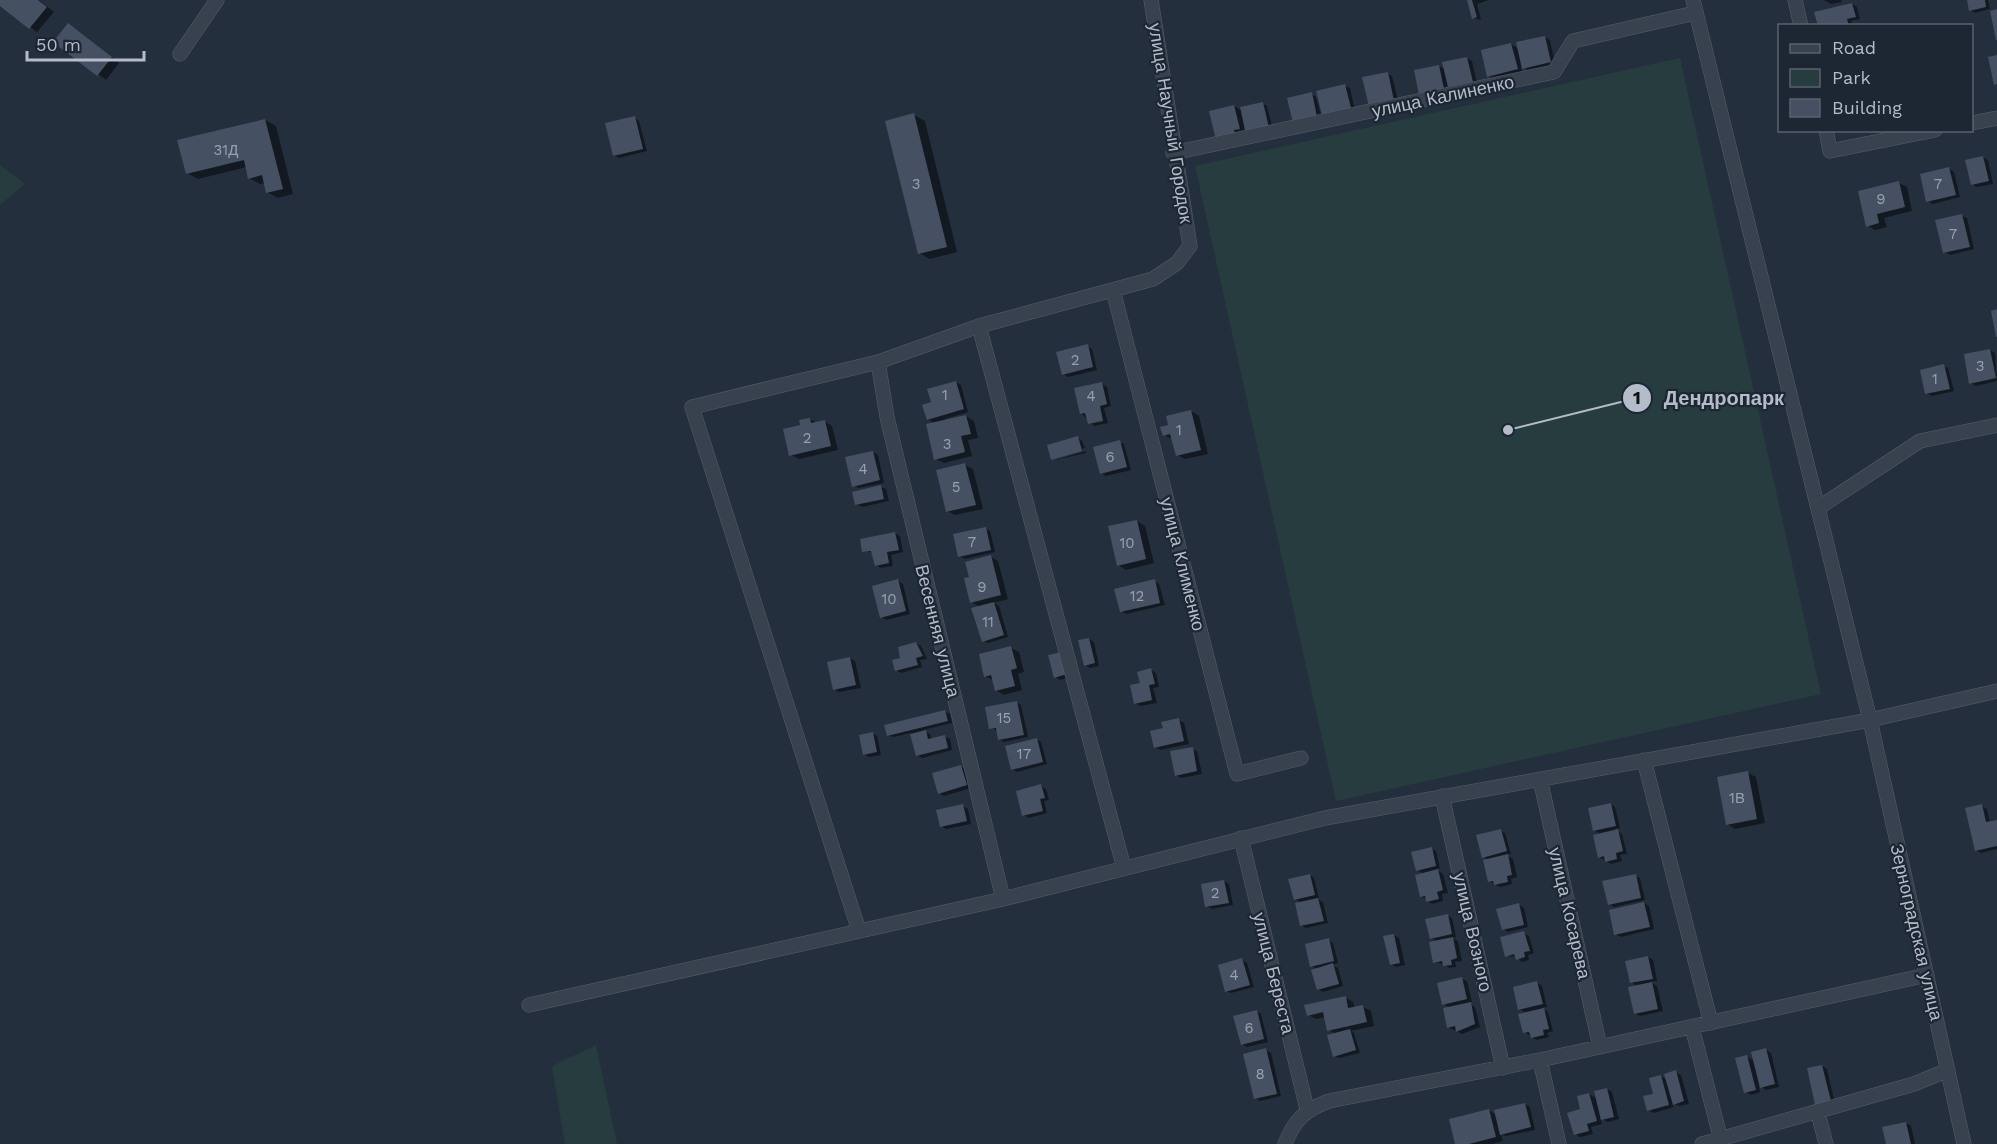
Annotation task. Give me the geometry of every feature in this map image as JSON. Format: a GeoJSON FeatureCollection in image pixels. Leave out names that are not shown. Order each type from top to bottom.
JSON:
{"type":"FeatureCollection","features":[{"type":"Feature","properties":{"kind":"street"},"geometry":{"type":"LineString","coordinates":[[180,54],[217,0]]}},
{"type":"Feature","properties":{"kind":"street","name":"улица Научный Городок"},"geometry":{"type":"LineString","coordinates":[[1113,290],[1153,279],[1177,262],[1190,246],[1173,153],[1151,0]]}},
{"type":"Feature","properties":{"kind":"street"},"geometry":{"type":"LineString","coordinates":[[1795,0],[1801,24]]}},
{"type":"Feature","properties":{"kind":"street","name":"улица Калиненко"},"geometry":{"type":"LineString","coordinates":[[1173,153],[1554,72],[1573,41],[1694,6]]}},
{"type":"Feature","properties":{"kind":"street","name":"Зерноградская улица"},"geometry":{"type":"LineString","coordinates":[[1694,6],[1870,720],[1964,1144]]}},
{"type":"Feature","properties":{"kind":"street"},"geometry":{"type":"LineString","coordinates":[[1973,123],[1997,118]]}},
{"type":"Feature","properties":{"kind":"street"},"geometry":{"type":"LineString","coordinates":[[1826,132],[1830,151],[1925,132]]}},
{"type":"Feature","properties":{"kind":"street"},"geometry":{"type":"LineString","coordinates":[[859,931],[692,407],[878,362],[979,326],[1113,290]]}},
{"type":"Feature","properties":{"kind":"street","name":"улица Клименко"},"geometry":{"type":"LineString","coordinates":[[1113,290],[1237,774],[1301,758]]}},
{"type":"Feature","properties":{"kind":"street"},"geometry":{"type":"LineString","coordinates":[[979,326],[1124,868]]}},
{"type":"Feature","properties":{"kind":"street","name":"Весенняя улица"},"geometry":{"type":"LineString","coordinates":[[878,362],[886,417],[1003,899]]}},
{"type":"Feature","properties":{"kind":"street"},"geometry":{"type":"LineString","coordinates":[[1818,508],[1920,441],[1997,425]]}},
{"type":"Feature","properties":{"kind":"street"},"geometry":{"type":"LineString","coordinates":[[529,1005],[1003,899],[1325,818],[1870,720],[1997,691]]}},
{"type":"Feature","properties":{"kind":"street"},"geometry":{"type":"LineString","coordinates":[[1644,760],[1711,1023]]}},
{"type":"Feature","properties":{"kind":"street","name":"улица Косарева"},"geometry":{"type":"LineString","coordinates":[[1540,779],[1600,1047]]}},
{"type":"Feature","properties":{"kind":"street","name":"улица Возного"},"geometry":{"type":"LineString","coordinates":[[1442,796],[1503,1068]]}},
{"type":"Feature","properties":{"kind":"street","name":"улица Береста"},"geometry":{"type":"LineString","coordinates":[[1241,838],[1307,1109]]}},
{"type":"Feature","properties":{"kind":"street"},"geometry":{"type":"LineString","coordinates":[[1286,1144],[1292,1126],[1307,1109],[1329,1101],[1503,1068],[1927,975]]}},
{"type":"Feature","properties":{"kind":"street"},"geometry":{"type":"LineString","coordinates":[[1692,1027],[1721,1142]]}},
{"type":"Feature","properties":{"kind":"street"},"geometry":{"type":"LineString","coordinates":[[1540,1060],[1559,1144]]}},
{"type":"Feature","properties":{"kind":"street"},"geometry":{"type":"LineString","coordinates":[[1702,1144],[1721,1142],[1818,1113],[1914,1084],[1948,1070]]}},
{"type":"Feature","properties":{"kind":"street"},"geometry":{"type":"LineString","coordinates":[[1818,1113],[1826,1144]]}},
{"type":"Feature","properties":{"kind":"green space"},"geometry":{"type":"Polygon","coordinates":[[[1680,58],[1821,694],[1336,801],[1195,166],[1680,58]]]}},
{"type":"Feature","properties":{"kind":"green space"},"geometry":{"type":"Polygon","coordinates":[[[0,165],[25,184],[0,205],[0,165]]]}},
{"type":"Feature","properties":{"kind":"green space"},"geometry":{"type":"Polygon","coordinates":[[[596,1045],[617,1144],[565,1144],[552,1066],[596,1045]]]}},
{"type":"Feature","properties":{"kind":"building"},"geometry":{"type":"Polygon","coordinates":[[[0,0],[38,0],[47,7],[29,29],[0,6],[0,0]]]}},
{"type":"Feature","properties":{"kind":"building"},"geometry":{"type":"Polygon","coordinates":[[[1467,0],[1472,0],[1477,17],[1472,19],[1467,0]]]}},
{"type":"Feature","properties":{"kind":"building"},"geometry":{"type":"Polygon","coordinates":[[[1967,0],[1985,0],[1986,7],[1969,11],[1967,0]]]}},
{"type":"Feature","properties":{"kind":"building"},"geometry":{"type":"Polygon","coordinates":[[[1852,3],[1856,17],[1847,19],[1848,24],[1817,24],[1814,12],[1852,3]]]}},
{"type":"Feature","properties":{"kind":"building"},"geometry":{"type":"Polygon","coordinates":[[[1997,9],[1997,40],[1996,40],[1990,11],[1997,9]]]}},
{"type":"Feature","properties":{"kind":"building"},"geometry":{"type":"Polygon","coordinates":[[[68,23],[112,57],[97,76],[53,42],[68,23]]]}},
{"type":"Feature","properties":{"kind":"building"},"geometry":{"type":"Polygon","coordinates":[[[1545,36],[1551,62],[1522,69],[1516,42],[1545,36]]]}},
{"type":"Feature","properties":{"kind":"building"},"geometry":{"type":"Polygon","coordinates":[[[1511,43],[1518,69],[1487,77],[1481,50],[1511,43]]]}},
{"type":"Feature","properties":{"kind":"building"},"geometry":{"type":"Polygon","coordinates":[[[1997,55],[1997,84],[1994,85],[1988,57],[1997,55]]]}},
{"type":"Feature","properties":{"kind":"building"},"geometry":{"type":"Polygon","coordinates":[[[1467,57],[1473,82],[1448,87],[1442,62],[1467,57]]]}},
{"type":"Feature","properties":{"kind":"building"},"geometry":{"type":"Polygon","coordinates":[[[1439,65],[1444,89],[1419,95],[1414,70],[1439,65]]]}},
{"type":"Feature","properties":{"kind":"building"},"geometry":{"type":"Polygon","coordinates":[[[1388,72],[1394,101],[1369,107],[1362,77],[1388,72]]]}},
{"type":"Feature","properties":{"kind":"building"},"geometry":{"type":"Polygon","coordinates":[[[1345,84],[1351,108],[1322,115],[1316,91],[1345,84]]]}},
{"type":"Feature","properties":{"kind":"building"},"geometry":{"type":"Polygon","coordinates":[[[1312,92],[1317,117],[1293,123],[1287,98],[1312,92]]]}},
{"type":"Feature","properties":{"kind":"building"},"geometry":{"type":"Polygon","coordinates":[[[1263,102],[1269,128],[1245,130],[1240,107],[1263,102]]]}},
{"type":"Feature","properties":{"kind":"building"},"geometry":{"type":"Polygon","coordinates":[[[1234,105],[1240,129],[1234,130],[1235,135],[1216,140],[1209,111],[1234,105]]]}},
{"type":"Feature","properties":{"kind":"building"},"geometry":{"type":"Polygon","coordinates":[[[914,113],[947,247],[918,254],[885,121],[914,113]]]}},
{"type":"Feature","properties":{"kind":"building"},"geometry":{"type":"Polygon","coordinates":[[[635,116],[643,149],[613,156],[605,123],[635,116]]]}},
{"type":"Feature","properties":{"kind":"building"},"geometry":{"type":"Polygon","coordinates":[[[265,119],[283,189],[266,193],[262,175],[248,179],[244,160],[186,174],[177,140],[265,119]]]}},
{"type":"Feature","properties":{"kind":"building"},"geometry":{"type":"Polygon","coordinates":[[[1983,156],[1989,181],[1971,185],[1965,160],[1983,156]]]}},
{"type":"Feature","properties":{"kind":"building"},"geometry":{"type":"Polygon","coordinates":[[[1949,167],[1956,195],[1926,202],[1920,174],[1949,167]]]}},
{"type":"Feature","properties":{"kind":"building"},"geometry":{"type":"Polygon","coordinates":[[[1899,181],[1905,207],[1877,214],[1879,223],[1866,227],[1858,191],[1899,181]]]}},
{"type":"Feature","properties":{"kind":"building"},"geometry":{"type":"Polygon","coordinates":[[[1962,214],[1970,247],[1943,253],[1935,220],[1962,214]]]}},
{"type":"Feature","properties":{"kind":"building"},"geometry":{"type":"Polygon","coordinates":[[[1997,309],[1997,337],[1996,337],[1991,311],[1997,309]]]}},
{"type":"Feature","properties":{"kind":"building"},"geometry":{"type":"Polygon","coordinates":[[[1088,344],[1093,367],[1062,375],[1056,352],[1088,344]]]}},
{"type":"Feature","properties":{"kind":"building"},"geometry":{"type":"Polygon","coordinates":[[[1990,349],[1996,378],[1969,384],[1964,354],[1990,349]]]}},
{"type":"Feature","properties":{"kind":"building"},"geometry":{"type":"Polygon","coordinates":[[[1944,364],[1950,389],[1925,394],[1920,370],[1944,364]]]}},
{"type":"Feature","properties":{"kind":"building"},"geometry":{"type":"Polygon","coordinates":[[[956,381],[964,409],[927,420],[922,405],[931,402],[927,389],[956,381]]]}},
{"type":"Feature","properties":{"kind":"building"},"geometry":{"type":"Polygon","coordinates":[[[1102,382],[1107,404],[1100,406],[1103,421],[1088,424],[1085,413],[1080,414],[1074,388],[1102,382]]]}},
{"type":"Feature","properties":{"kind":"building"},"geometry":{"type":"Polygon","coordinates":[[[1191,410],[1201,450],[1176,456],[1170,434],[1163,436],[1160,427],[1168,425],[1166,416],[1191,410]]]}},
{"type":"Feature","properties":{"kind":"building"},"geometry":{"type":"Polygon","coordinates":[[[966,415],[971,434],[961,436],[965,452],[934,460],[926,424],[966,415]]]}},
{"type":"Feature","properties":{"kind":"building"},"geometry":{"type":"Polygon","coordinates":[[[810,418],[811,423],[825,420],[831,446],[789,456],[783,429],[800,425],[799,420],[810,418]]]}},
{"type":"Feature","properties":{"kind":"building"},"geometry":{"type":"Polygon","coordinates":[[[1078,436],[1082,451],[1051,460],[1047,445],[1078,436]]]}},
{"type":"Feature","properties":{"kind":"building"},"geometry":{"type":"Polygon","coordinates":[[[1120,440],[1127,467],[1100,474],[1093,447],[1120,440]]]}},
{"type":"Feature","properties":{"kind":"building"},"geometry":{"type":"Polygon","coordinates":[[[873,451],[880,480],[852,487],[845,457],[873,451]]]}},
{"type":"Feature","properties":{"kind":"building"},"geometry":{"type":"Polygon","coordinates":[[[965,463],[976,505],[946,512],[936,470],[965,463]]]}},
{"type":"Feature","properties":{"kind":"building"},"geometry":{"type":"Polygon","coordinates":[[[881,485],[884,499],[855,505],[852,492],[881,485]]]}},
{"type":"Feature","properties":{"kind":"building"},"geometry":{"type":"Polygon","coordinates":[[[1137,520],[1146,559],[1117,566],[1108,526],[1137,520]]]}},
{"type":"Feature","properties":{"kind":"building"},"geometry":{"type":"Polygon","coordinates":[[[986,527],[991,550],[958,557],[953,534],[986,527]]]}},
{"type":"Feature","properties":{"kind":"building"},"geometry":{"type":"Polygon","coordinates":[[[895,532],[899,550],[887,552],[889,563],[875,566],[871,551],[862,552],[860,539],[895,532]]]}},
{"type":"Feature","properties":{"kind":"building"},"geometry":{"type":"Polygon","coordinates":[[[991,555],[1001,595],[970,603],[964,578],[969,577],[965,562],[991,555]]]}},
{"type":"Feature","properties":{"kind":"building"},"geometry":{"type":"Polygon","coordinates":[[[898,579],[906,611],[880,618],[872,586],[898,579]]]}},
{"type":"Feature","properties":{"kind":"building"},"geometry":{"type":"Polygon","coordinates":[[[1155,579],[1160,603],[1120,612],[1114,589],[1155,579]]]}},
{"type":"Feature","properties":{"kind":"building"},"geometry":{"type":"Polygon","coordinates":[[[994,602],[1004,635],[982,642],[971,608],[994,602]]]}},
{"type":"Feature","properties":{"kind":"building"},"geometry":{"type":"Polygon","coordinates":[[[1089,638],[1095,663],[1084,666],[1078,640],[1089,638]]]}},
{"type":"Feature","properties":{"kind":"building"},"geometry":{"type":"Polygon","coordinates":[[[916,642],[923,656],[916,658],[918,665],[895,671],[892,660],[900,658],[898,647],[916,642]]]}},
{"type":"Feature","properties":{"kind":"building"},"geometry":{"type":"Polygon","coordinates":[[[1011,646],[1017,668],[1011,670],[1015,686],[995,691],[991,675],[984,677],[979,654],[1011,646]]]}},
{"type":"Feature","properties":{"kind":"building"},"geometry":{"type":"Polygon","coordinates":[[[1062,652],[1067,674],[1054,678],[1048,655],[1062,652]]]}},
{"type":"Feature","properties":{"kind":"building"},"geometry":{"type":"Polygon","coordinates":[[[850,657],[856,685],[833,690],[827,662],[850,657]]]}},
{"type":"Feature","properties":{"kind":"building"},"geometry":{"type":"Polygon","coordinates":[[[1151,668],[1155,684],[1149,685],[1152,700],[1134,704],[1130,685],[1140,683],[1137,672],[1151,668]]]}},
{"type":"Feature","properties":{"kind":"building"},"geometry":{"type":"Polygon","coordinates":[[[1017,701],[1024,735],[998,740],[996,728],[989,729],[985,707],[1017,701]]]}},
{"type":"Feature","properties":{"kind":"building"},"geometry":{"type":"Polygon","coordinates":[[[945,710],[948,721],[887,736],[884,725],[945,710]]]}},
{"type":"Feature","properties":{"kind":"building"},"geometry":{"type":"Polygon","coordinates":[[[1179,718],[1184,741],[1154,748],[1150,731],[1163,728],[1161,722],[1179,718]]]}},
{"type":"Feature","properties":{"kind":"building"},"geometry":{"type":"Polygon","coordinates":[[[926,730],[928,739],[945,735],[948,748],[916,756],[910,734],[926,730]]]}},
{"type":"Feature","properties":{"kind":"building"},"geometry":{"type":"Polygon","coordinates":[[[873,732],[877,752],[863,755],[859,735],[873,732]]]}},
{"type":"Feature","properties":{"kind":"building"},"geometry":{"type":"Polygon","coordinates":[[[1037,738],[1043,762],[1011,770],[1005,746],[1037,738]]]}},
{"type":"Feature","properties":{"kind":"building"},"geometry":{"type":"Polygon","coordinates":[[[1193,747],[1197,771],[1175,776],[1170,751],[1193,747]]]}},
{"type":"Feature","properties":{"kind":"building"},"geometry":{"type":"Polygon","coordinates":[[[961,765],[967,785],[938,794],[932,773],[961,765]]]}},
{"type":"Feature","properties":{"kind":"building"},"geometry":{"type":"Polygon","coordinates":[[[1748,771],[1757,819],[1726,825],[1717,777],[1748,771]]]}},
{"type":"Feature","properties":{"kind":"building"},"geometry":{"type":"Polygon","coordinates":[[[1041,784],[1045,798],[1040,799],[1043,811],[1022,816],[1016,791],[1041,784]]]}},
{"type":"Feature","properties":{"kind":"building"},"geometry":{"type":"Polygon","coordinates":[[[1611,803],[1616,826],[1593,831],[1588,808],[1611,803]]]}},
{"type":"Feature","properties":{"kind":"building"},"geometry":{"type":"Polygon","coordinates":[[[963,804],[967,821],[940,827],[936,810],[963,804]]]}},
{"type":"Feature","properties":{"kind":"building"},"geometry":{"type":"Polygon","coordinates":[[[1982,804],[1986,822],[1997,820],[1997,846],[1975,851],[1965,808],[1982,804]]]}},
{"type":"Feature","properties":{"kind":"building"},"geometry":{"type":"Polygon","coordinates":[[[1501,829],[1507,851],[1482,858],[1476,835],[1501,829]]]}},
{"type":"Feature","properties":{"kind":"building"},"geometry":{"type":"Polygon","coordinates":[[[1618,829],[1623,851],[1616,853],[1617,859],[1605,862],[1604,856],[1598,858],[1593,835],[1618,829]]]}},
{"type":"Feature","properties":{"kind":"building"},"geometry":{"type":"Polygon","coordinates":[[[1432,847],[1436,866],[1416,871],[1411,852],[1432,847]]]}},
{"type":"Feature","properties":{"kind":"building"},"geometry":{"type":"Polygon","coordinates":[[[1508,854],[1512,875],[1507,876],[1508,882],[1494,885],[1493,881],[1488,882],[1483,860],[1508,854]]]}},
{"type":"Feature","properties":{"kind":"building"},"geometry":{"type":"Polygon","coordinates":[[[1438,869],[1443,890],[1437,892],[1439,899],[1426,902],[1425,896],[1420,897],[1415,875],[1438,869]]]}},
{"type":"Feature","properties":{"kind":"building"},"geometry":{"type":"Polygon","coordinates":[[[1310,874],[1315,895],[1294,900],[1288,879],[1310,874]]]}},
{"type":"Feature","properties":{"kind":"building"},"geometry":{"type":"Polygon","coordinates":[[[1636,874],[1641,898],[1608,905],[1602,881],[1636,874]]]}},
{"type":"Feature","properties":{"kind":"building"},"geometry":{"type":"Polygon","coordinates":[[[1224,880],[1229,903],[1205,907],[1201,884],[1224,880]]]}},
{"type":"Feature","properties":{"kind":"building"},"geometry":{"type":"Polygon","coordinates":[[[1318,898],[1324,921],[1300,926],[1295,903],[1318,898]]]}},
{"type":"Feature","properties":{"kind":"building"},"geometry":{"type":"Polygon","coordinates":[[[1644,902],[1650,927],[1614,935],[1609,910],[1644,902]]]}},
{"type":"Feature","properties":{"kind":"building"},"geometry":{"type":"Polygon","coordinates":[[[1519,903],[1524,925],[1502,930],[1496,909],[1519,903]]]}},
{"type":"Feature","properties":{"kind":"building"},"geometry":{"type":"Polygon","coordinates":[[[1448,914],[1452,934],[1430,939],[1425,919],[1448,914]]]}},
{"type":"Feature","properties":{"kind":"building"},"geometry":{"type":"Polygon","coordinates":[[[1524,931],[1530,951],[1524,952],[1525,957],[1516,960],[1514,954],[1505,957],[1500,937],[1524,931]]]}},
{"type":"Feature","properties":{"kind":"building"},"geometry":{"type":"Polygon","coordinates":[[[1394,934],[1400,963],[1390,965],[1383,936],[1394,934]]]}},
{"type":"Feature","properties":{"kind":"building"},"geometry":{"type":"Polygon","coordinates":[[[1453,937],[1457,958],[1451,960],[1452,965],[1443,966],[1442,961],[1433,963],[1429,942],[1453,937]]]}},
{"type":"Feature","properties":{"kind":"building"},"geometry":{"type":"Polygon","coordinates":[[[1329,938],[1334,961],[1310,967],[1305,944],[1329,938]]]}},
{"type":"Feature","properties":{"kind":"building"},"geometry":{"type":"Polygon","coordinates":[[[1648,956],[1653,979],[1630,983],[1625,961],[1648,956]]]}},
{"type":"Feature","properties":{"kind":"building"},"geometry":{"type":"Polygon","coordinates":[[[1242,958],[1250,985],[1225,992],[1218,965],[1242,958]]]}},
{"type":"Feature","properties":{"kind":"building"},"geometry":{"type":"Polygon","coordinates":[[[1333,963],[1339,984],[1317,990],[1311,970],[1333,963]]]}},
{"type":"Feature","properties":{"kind":"building"},"geometry":{"type":"Polygon","coordinates":[[[1462,977],[1467,999],[1442,1005],[1437,983],[1462,977]]]}},
{"type":"Feature","properties":{"kind":"building"},"geometry":{"type":"Polygon","coordinates":[[[1537,981],[1543,1004],[1518,1010],[1513,987],[1537,981]]]}},
{"type":"Feature","properties":{"kind":"building"},"geometry":{"type":"Polygon","coordinates":[[[1652,982],[1658,1009],[1634,1014],[1628,987],[1652,982]]]}},
{"type":"Feature","properties":{"kind":"building"},"geometry":{"type":"Polygon","coordinates":[[[1346,996],[1348,1008],[1363,1005],[1367,1022],[1327,1031],[1323,1012],[1307,1016],[1304,1005],[1346,996]]]}},
{"type":"Feature","properties":{"kind":"building"},"geometry":{"type":"Polygon","coordinates":[[[1471,1002],[1475,1024],[1456,1032],[1455,1026],[1447,1028],[1443,1008],[1471,1002]]]}},
{"type":"Feature","properties":{"kind":"building"},"geometry":{"type":"Polygon","coordinates":[[[1544,1008],[1549,1029],[1543,1030],[1544,1035],[1531,1038],[1529,1032],[1523,1033],[1518,1014],[1544,1008]]]}},
{"type":"Feature","properties":{"kind":"building"},"geometry":{"type":"Polygon","coordinates":[[[1257,1010],[1264,1039],[1241,1045],[1233,1016],[1257,1010]]]}},
{"type":"Feature","properties":{"kind":"building"},"geometry":{"type":"Polygon","coordinates":[[[1350,1029],[1356,1050],[1333,1057],[1327,1035],[1350,1029]]]}},
{"type":"Feature","properties":{"kind":"building"},"geometry":{"type":"Polygon","coordinates":[[[1266,1048],[1277,1094],[1254,1099],[1243,1054],[1266,1048]]]}},
{"type":"Feature","properties":{"kind":"building"},"geometry":{"type":"Polygon","coordinates":[[[1766,1048],[1775,1084],[1760,1088],[1751,1052],[1766,1048]]]}},
{"type":"Feature","properties":{"kind":"building"},"geometry":{"type":"Polygon","coordinates":[[[1747,1055],[1756,1090],[1744,1093],[1735,1058],[1747,1055]]]}},
{"type":"Feature","properties":{"kind":"building"},"geometry":{"type":"Polygon","coordinates":[[[1822,1065],[1831,1101],[1815,1105],[1807,1068],[1822,1065]]]}},
{"type":"Feature","properties":{"kind":"building"},"geometry":{"type":"Polygon","coordinates":[[[1676,1070],[1684,1101],[1673,1105],[1664,1074],[1676,1070]]]}},
{"type":"Feature","properties":{"kind":"building"},"geometry":{"type":"Polygon","coordinates":[[[1661,1075],[1669,1105],[1647,1111],[1643,1096],[1653,1094],[1649,1078],[1661,1075]]]}},
{"type":"Feature","properties":{"kind":"building"},"geometry":{"type":"Polygon","coordinates":[[[1607,1088],[1614,1117],[1601,1120],[1594,1091],[1607,1088]]]}},
{"type":"Feature","properties":{"kind":"building"},"geometry":{"type":"Polygon","coordinates":[[[1589,1093],[1597,1121],[1587,1124],[1589,1131],[1574,1135],[1567,1113],[1580,1109],[1577,1096],[1589,1093]]]}},
{"type":"Feature","properties":{"kind":"building"},"geometry":{"type":"Polygon","coordinates":[[[1525,1103],[1531,1127],[1500,1135],[1494,1110],[1525,1103]]]}},
{"type":"Feature","properties":{"kind":"building"},"geometry":{"type":"Polygon","coordinates":[[[1489,1109],[1496,1137],[1469,1144],[1455,1144],[1449,1119],[1489,1109]]]}},
{"type":"Feature","properties":{"kind":"building"},"geometry":{"type":"Polygon","coordinates":[[[1906,1122],[1911,1144],[1886,1144],[1882,1127],[1906,1122]]]}},
{"type":"Feature","properties":{"kind":"place","name":"Дендропарк"},"geometry":{"type":"Point","coordinates":[1508,430]}}]}
